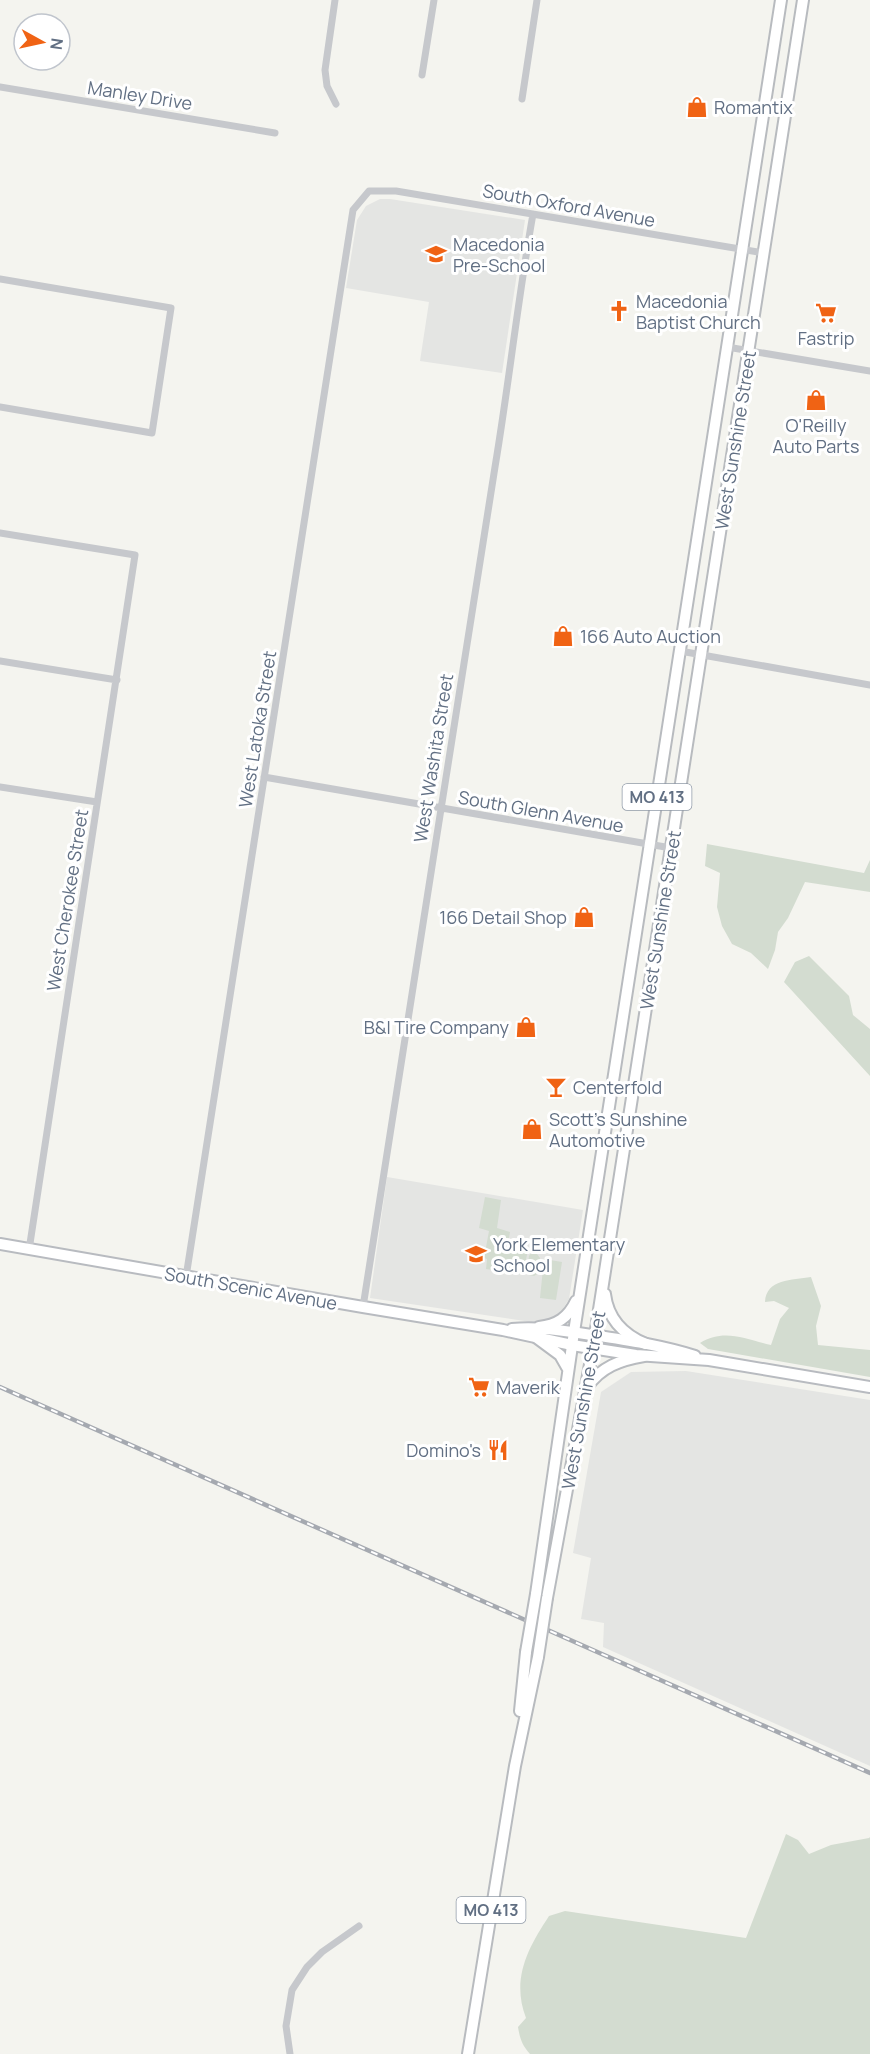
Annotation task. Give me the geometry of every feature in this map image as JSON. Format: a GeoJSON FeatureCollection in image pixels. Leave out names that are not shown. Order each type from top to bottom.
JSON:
{"type":"FeatureCollection","features":[{"type":"Feature","properties":{"kind":"main road","name":"West Sunshine Street"},"geometry":{"type":"LineString","coordinates":[[468,2054],[514,1766],[526,1652],[580,1292],[781,0]]}},
{"type":"Feature","properties":{"kind":"main road","name":"West Sunshine Street"},"geometry":{"type":"LineString","coordinates":[[514,1766],[538,1657],[604,1282],[803,0]]}},
{"type":"Feature","properties":{"kind":"main road","name":"South Scenic Avenue"},"geometry":{"type":"LineString","coordinates":[[0,1244],[503,1329],[538,1333],[574,1332],[646,1344],[709,1360]]}},
{"type":"Feature","properties":{"kind":"main road"},"geometry":{"type":"LineString","coordinates":[[604,1282],[608,1305],[617,1323],[627,1334],[646,1344]]}},
{"type":"Feature","properties":{"kind":"main road"},"geometry":{"type":"LineString","coordinates":[[568,1377],[564,1360],[538,1333],[566,1317],[580,1292]]}},
{"type":"Feature","properties":{"kind":"main road","name":"South Scenic Avenue"},"geometry":{"type":"LineString","coordinates":[[538,1333],[572,1345],[644,1356],[709,1360],[870,1387]]}},
{"type":"Feature","properties":{"kind":"main road"},"geometry":{"type":"LineString","coordinates":[[586,1390],[598,1374],[611,1365],[625,1359],[644,1356]]}},
{"type":"Feature","properties":{"kind":"street"},"geometry":{"type":"LineString","coordinates":[[335,0],[325,70],[327,86],[336,104]]}},
{"type":"Feature","properties":{"kind":"street"},"geometry":{"type":"LineString","coordinates":[[422,75],[434,0]]}},
{"type":"Feature","properties":{"kind":"street"},"geometry":{"type":"LineString","coordinates":[[522,99],[537,0]]}},
{"type":"Feature","properties":{"kind":"street","name":"Manley Drive"},"geometry":{"type":"LineString","coordinates":[[0,87],[275,133]]}},
{"type":"Feature","properties":{"kind":"street","name":"South Oxford Avenue"},"geometry":{"type":"LineString","coordinates":[[369,191],[396,191],[764,253]]}},
{"type":"Feature","properties":{"kind":"street","name":"West Latoka Street"},"geometry":{"type":"LineString","coordinates":[[186,1277],[353,210],[369,191]]}},
{"type":"Feature","properties":{"kind":"street","name":"West Washita Street"},"geometry":{"type":"LineString","coordinates":[[363,1307],[496,465],[533,214]]}},
{"type":"Feature","properties":{"kind":"street"},"geometry":{"type":"LineString","coordinates":[[0,279],[171,308],[152,433],[0,407]]}},
{"type":"Feature","properties":{"kind":"street"},"geometry":{"type":"LineString","coordinates":[[727,347],[870,371]]}},
{"type":"Feature","properties":{"kind":"street","name":"West Cherokee Street"},"geometry":{"type":"LineString","coordinates":[[0,532],[135,555],[29,1250]]}},
{"type":"Feature","properties":{"kind":"street"},"geometry":{"type":"LineString","coordinates":[[680,651],[870,685]]}},
{"type":"Feature","properties":{"kind":"street"},"geometry":{"type":"LineString","coordinates":[[0,661],[117,680]]}},
{"type":"Feature","properties":{"kind":"street","name":"South Glenn Avenue"},"geometry":{"type":"LineString","coordinates":[[264,777],[671,848]]}},
{"type":"Feature","properties":{"kind":"street"},"geometry":{"type":"LineString","coordinates":[[0,787],[97,802]]}},
{"type":"Feature","properties":{"kind":"street"},"geometry":{"type":"LineString","coordinates":[[290,2054],[286,2026],[292,1990],[307,1967],[322,1952],[359,1926]]}},
{"type":"Feature","properties":{"kind":"shaded area","name":"Macedonia Pre-School"},"geometry":{"type":"Polygon","coordinates":[[[380,199],[525,220],[502,373],[420,361],[429,302],[346,288],[357,220],[366,206],[380,199]]]}},
{"type":"Feature","properties":{"kind":"shaded area"},"geometry":{"type":"Polygon","coordinates":[[[707,844],[864,873],[870,860],[870,892],[805,882],[788,918],[778,932],[775,950],[768,969],[751,953],[732,944],[722,926],[717,907],[720,873],[705,866],[707,844]]]}},
{"type":"Feature","properties":{"kind":"shaded area"},"geometry":{"type":"Polygon","coordinates":[[[809,956],[849,996],[853,1015],[870,1029],[870,1076],[784,982],[795,962],[809,956]]]}},
{"type":"Feature","properties":{"kind":"shaded area","name":"York Elementary School"},"geometry":{"type":"Polygon","coordinates":[[[387,1177],[583,1210],[569,1299],[561,1312],[550,1321],[531,1322],[370,1298],[387,1177]]]}},
{"type":"Feature","properties":{"kind":"shaded area"},"geometry":{"type":"Polygon","coordinates":[[[485,1197],[501,1200],[497,1228],[510,1232],[508,1244],[511,1247],[528,1250],[523,1274],[486,1269],[487,1259],[484,1258],[489,1231],[479,1228],[485,1197]]]}},
{"type":"Feature","properties":{"kind":"shaded area"},"geometry":{"type":"Polygon","coordinates":[[[531,1253],[537,1254],[540,1258],[539,1273],[534,1276],[527,1272],[531,1253]]]}},
{"type":"Feature","properties":{"kind":"shaded area"},"geometry":{"type":"Polygon","coordinates":[[[544,1259],[562,1262],[556,1300],[540,1298],[544,1259]]]}},
{"type":"Feature","properties":{"kind":"shaded area"},"geometry":{"type":"Polygon","coordinates":[[[811,1277],[821,1306],[816,1326],[818,1345],[870,1350],[870,1377],[708,1349],[700,1343],[726,1335],[771,1345],[780,1319],[789,1308],[774,1301],[765,1302],[766,1294],[781,1282],[811,1277]]]}},
{"type":"Feature","properties":{"kind":"shaded area"},"geometry":{"type":"Polygon","coordinates":[[[686,1371],[870,1400],[870,1766],[603,1647],[604,1623],[581,1619],[591,1558],[573,1553],[601,1392],[631,1372],[686,1371]]]}},
{"type":"Feature","properties":{"kind":"shaded area"},"geometry":{"type":"Polygon","coordinates":[[[786,1834],[798,1840],[809,1854],[831,1845],[870,1837],[870,2054],[530,2054],[522,2042],[518,2027],[526,2018],[520,1990],[521,1977],[534,1940],[549,1916],[565,1911],[746,1938],[786,1834]]]}},
{"type":"Feature","properties":{"kind":"railway"},"geometry":{"type":"LineString","coordinates":[[0,1387],[870,1773]]}},
{"type":"Feature","properties":{"kind":"place","name":"Romantix"},"geometry":{"type":"Point","coordinates":[697,107]}},
{"type":"Feature","properties":{"kind":"place","name":"Macedonia Pre-School"},"geometry":{"type":"Point","coordinates":[436,254]}},
{"type":"Feature","properties":{"kind":"place","name":"Macedonia Baptist Church"},"geometry":{"type":"Point","coordinates":[619,311]}},
{"type":"Feature","properties":{"kind":"place","name":"Fastrip"},"geometry":{"type":"Point","coordinates":[826,313]}},
{"type":"Feature","properties":{"kind":"place","name":"O'Reilly Auto Parts"},"geometry":{"type":"Point","coordinates":[816,400]}},
{"type":"Feature","properties":{"kind":"place","name":"166 Auto Auction"},"geometry":{"type":"Point","coordinates":[563,636]}},
{"type":"Feature","properties":{"kind":"place","name":"166 Detail Shop"},"geometry":{"type":"Point","coordinates":[584,917]}},
{"type":"Feature","properties":{"kind":"place","name":"B&I Tire Company"},"geometry":{"type":"Point","coordinates":[526,1027]}},
{"type":"Feature","properties":{"kind":"place","name":"Centerfold"},"geometry":{"type":"Point","coordinates":[556,1087]}},
{"type":"Feature","properties":{"kind":"place","name":"Scott's Sunshine Automotive"},"geometry":{"type":"Point","coordinates":[532,1129]}},
{"type":"Feature","properties":{"kind":"place","name":"York Elementary School"},"geometry":{"type":"Point","coordinates":[476,1254]}},
{"type":"Feature","properties":{"kind":"place","name":"Maverik"},"geometry":{"type":"Point","coordinates":[479,1387]}},
{"type":"Feature","properties":{"kind":"place","name":"Domino's"},"geometry":{"type":"Point","coordinates":[498,1450]}}]}
